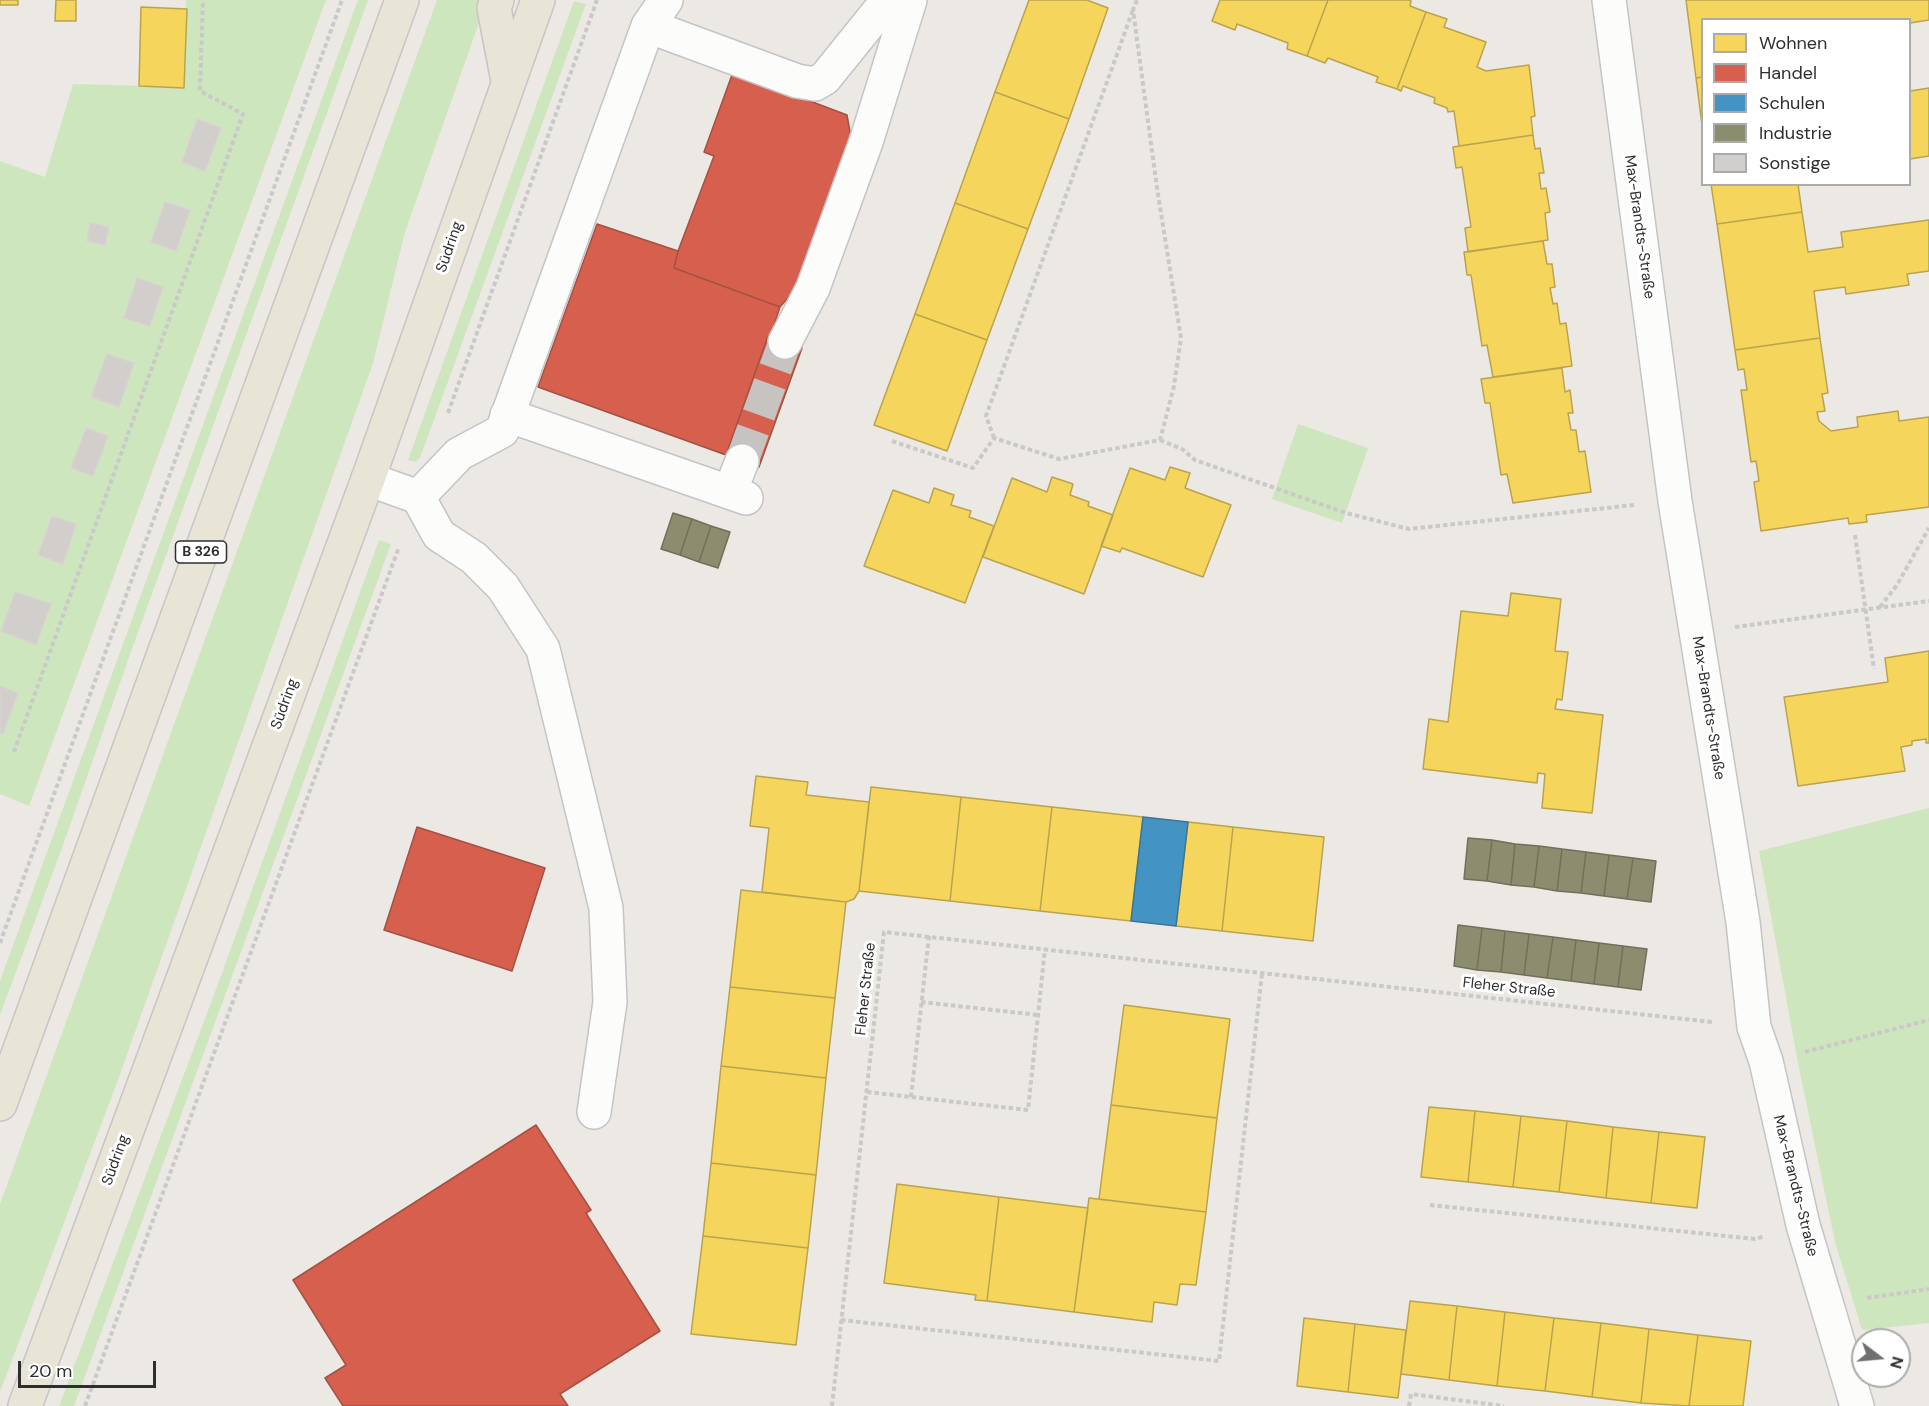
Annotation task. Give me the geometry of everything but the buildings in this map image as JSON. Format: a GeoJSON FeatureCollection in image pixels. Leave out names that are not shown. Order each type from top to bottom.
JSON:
{"type":"FeatureCollection","features":[{"type":"Feature","properties":{"kind":"main road","name":"B 326"},"geometry":{"type":"LineString","coordinates":[[0,1104],[402,0]]}},
{"type":"Feature","properties":{"kind":"main road"},"geometry":{"type":"LineString","coordinates":[[497,0],[494,8],[508,82]]}},
{"type":"Feature","properties":{"kind":"main road","name":"Südring"},"geometry":{"type":"LineString","coordinates":[[25,1406],[368,478],[538,0]]}},
{"type":"Feature","properties":{"kind":"street"},"geometry":{"type":"LineString","coordinates":[[418,497],[459,454],[502,431],[656,8],[797,81],[815,84],[825,78],[888,0]]}},
{"type":"Feature","properties":{"kind":"street"},"geometry":{"type":"LineString","coordinates":[[784,342],[813,288],[866,142],[910,0]]}},
{"type":"Feature","properties":{"kind":"street","name":"Max-Brandts-Straße"},"geometry":{"type":"LineString","coordinates":[[1609,0],[1675,501],[1743,922],[1754,1027],[1766,1061],[1803,1225],[1857,1406]]}},
{"type":"Feature","properties":{"kind":"street"},"geometry":{"type":"LineString","coordinates":[[507,415],[738,495],[742,461]]}},
{"type":"Feature","properties":{"kind":"street"},"geometry":{"type":"LineString","coordinates":[[368,478],[418,497],[439,535],[474,558],[503,587],[543,649],[606,908],[610,1002],[594,1112]]}},
{"type":"Feature","properties":{"kind":"path"},"geometry":{"type":"LineString","coordinates":[[14,752],[243,114],[200,91],[203,0]]}},
{"type":"Feature","properties":{"kind":"path"},"geometry":{"type":"LineString","coordinates":[[0,944],[342,0]]}},
{"type":"Feature","properties":{"kind":"path"},"geometry":{"type":"LineString","coordinates":[[446,420],[597,0]]}},
{"type":"Feature","properties":{"kind":"path"},"geometry":{"type":"LineString","coordinates":[[994,438],[986,416],[1137,0]]}},
{"type":"Feature","properties":{"kind":"path"},"geometry":{"type":"LineString","coordinates":[[1133,9],[1157,188],[1181,338],[1174,386],[1160,441]]}},
{"type":"Feature","properties":{"kind":"path"},"geometry":{"type":"LineString","coordinates":[[892,441],[973,468],[994,438]]}},
{"type":"Feature","properties":{"kind":"path"},"geometry":{"type":"LineString","coordinates":[[994,438],[1059,459],[1160,441],[1182,449],[1195,460],[1346,513],[1409,529],[1675,501]]}},
{"type":"Feature","properties":{"kind":"path"},"geometry":{"type":"LineString","coordinates":[[85,1406],[418,497]]}},
{"type":"Feature","properties":{"kind":"path"},"geometry":{"type":"LineString","coordinates":[[1879,608],[1897,585],[1929,528]]}},
{"type":"Feature","properties":{"kind":"path"},"geometry":{"type":"LineString","coordinates":[[1855,535],[1874,669]]}},
{"type":"Feature","properties":{"kind":"path"},"geometry":{"type":"LineString","coordinates":[[1696,632],[1929,601]]}},
{"type":"Feature","properties":{"kind":"path","name":"Fleher Straße"},"geometry":{"type":"LineString","coordinates":[[832,1406],[884,932],[1754,1027]]}},
{"type":"Feature","properties":{"kind":"path"},"geometry":{"type":"LineString","coordinates":[[911,1097],[929,936]]}},
{"type":"Feature","properties":{"kind":"path"},"geometry":{"type":"LineString","coordinates":[[867,1092],[1028,1110],[1046,949]]}},
{"type":"Feature","properties":{"kind":"path"},"geometry":{"type":"LineString","coordinates":[[841,1320],[1219,1361],[1262,973]]}},
{"type":"Feature","properties":{"kind":"path"},"geometry":{"type":"LineString","coordinates":[[921,1002],[1038,1016]]}},
{"type":"Feature","properties":{"kind":"path"},"geometry":{"type":"LineString","coordinates":[[1766,1061],[1929,1020]]}},
{"type":"Feature","properties":{"kind":"path"},"geometry":{"type":"LineString","coordinates":[[1430,1205],[1755,1239],[1803,1225]]}},
{"type":"Feature","properties":{"kind":"path"},"geometry":{"type":"LineString","coordinates":[[1826,1304],[1929,1289]]}},
{"type":"Feature","properties":{"kind":"path"},"geometry":{"type":"LineString","coordinates":[[1409,1406],[1411,1394],[1503,1406]]}},
{"type":"Feature","properties":{"kind":"green space"},"geometry":{"type":"Polygon","coordinates":[[[186,0],[326,0],[29,806],[0,794],[0,161],[45,177],[73,84],[184,87],[186,0]]]}},
{"type":"Feature","properties":{"kind":"green space"},"geometry":{"type":"Polygon","coordinates":[[[358,0],[368,0],[0,1015],[0,981],[358,0]]]}},
{"type":"Feature","properties":{"kind":"green space"},"geometry":{"type":"Polygon","coordinates":[[[437,0],[487,0],[405,232],[373,363],[118,1080],[0,1392],[0,1204],[437,0]]]}},
{"type":"Feature","properties":{"kind":"green space"},"geometry":{"type":"Polygon","coordinates":[[[574,1],[586,4],[420,458],[415,462],[408,460],[574,1]]]}},
{"type":"Feature","properties":{"kind":"green space"},"geometry":{"type":"Polygon","coordinates":[[[1298,424],[1368,448],[1342,523],[1272,499],[1298,424]]]}},
{"type":"Feature","properties":{"kind":"green space"},"geometry":{"type":"Polygon","coordinates":[[[379,540],[391,544],[74,1406],[59,1406],[218,984],[379,540]]]}},
{"type":"Feature","properties":{"kind":"green space"},"geometry":{"type":"Polygon","coordinates":[[[1929,808],[1929,1323],[1861,1328],[1835,1242],[1798,1063],[1759,851],[1929,808]]]}},
{"type":"Feature","properties":{"kind":"tunnel"},"geometry":{"type":"LineString","coordinates":[[742,461],[785,342]]}}]}
